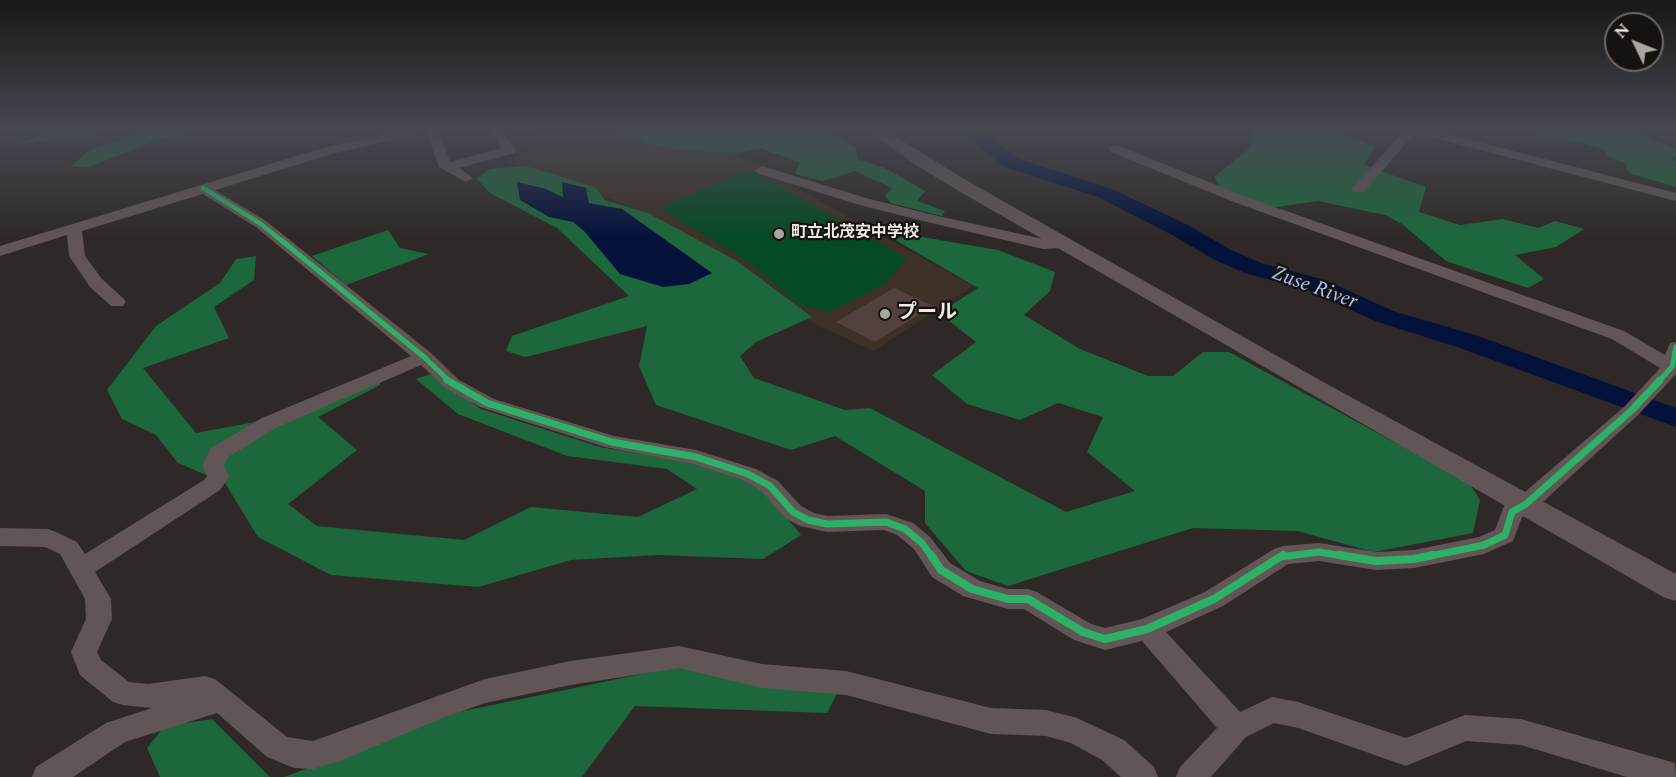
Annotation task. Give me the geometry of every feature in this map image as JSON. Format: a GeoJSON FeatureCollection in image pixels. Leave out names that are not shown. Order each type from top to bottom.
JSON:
{"type":"FeatureCollection","features":[{"type":"Feature","properties":{"kind":"street"},"geometry":{"type":"LineString","coordinates":[[0,251],[276,166]]}},
{"type":"Feature","properties":{"kind":"street"},"geometry":{"type":"LineString","coordinates":[[929,166],[1676,589]]}},
{"type":"Feature","properties":{"kind":"street"},"geometry":{"type":"LineString","coordinates":[[1158,166],[1239,199],[1618,335],[1672,367]]}},
{"type":"Feature","properties":{"kind":"street"},"geometry":{"type":"LineString","coordinates":[[1359,189],[1379,166]]}},
{"type":"Feature","properties":{"kind":"street"},"geometry":{"type":"LineString","coordinates":[[1558,166],[1676,197]]}},
{"type":"Feature","properties":{"kind":"street"},"geometry":{"type":"LineString","coordinates":[[448,167],[466,178]]}},
{"type":"Feature","properties":{"kind":"street"},"geometry":{"type":"LineString","coordinates":[[762,170],[861,201],[928,218],[1043,244],[1064,243]]}},
{"type":"Feature","properties":{"kind":"street"},"geometry":{"type":"LineString","coordinates":[[203,188],[261,224],[424,357],[452,384],[487,403],[612,442],[696,457],[748,474],[770,486],[793,512],[808,520],[827,525],[886,522],[905,529],[922,543],[941,570],[972,589],[1008,599],[1028,599],[1083,632],[1105,639],[1147,629],[1214,598],[1283,555],[1319,552],[1376,561],[1414,559],[1484,545],[1505,535],[1512,512],[1526,504],[1638,404],[1672,367],[1676,347]]}},
{"type":"Feature","properties":{"kind":"street"},"geometry":{"type":"LineString","coordinates":[[74,228],[77,256],[96,283],[117,302]]}},
{"type":"Feature","properties":{"kind":"street"},"geometry":{"type":"LineString","coordinates":[[81,569],[212,485],[218,477],[213,465],[219,453],[269,423],[424,357]]}},
{"type":"Feature","properties":{"kind":"street"},"geometry":{"type":"LineString","coordinates":[[0,537],[48,538],[69,549],[98,599],[99,619],[84,652],[90,667],[123,693],[148,696],[205,688],[278,747],[294,754],[313,755],[485,691],[571,673],[679,657],[762,676],[846,683],[991,721],[1046,723],[1067,728],[1113,750],[1143,777]]}},
{"type":"Feature","properties":{"kind":"street"},"geometry":{"type":"LineString","coordinates":[[1147,629],[1236,728]]}},
{"type":"Feature","properties":{"kind":"street"},"geometry":{"type":"LineString","coordinates":[[47,777],[116,732],[221,699]]}},
{"type":"Feature","properties":{"kind":"street"},"geometry":{"type":"LineString","coordinates":[[1191,777],[1236,728],[1272,710],[1298,715],[1406,752],[1465,729],[1521,732],[1675,777]]}},
{"type":"Feature","properties":{"kind":"shaded area","name":"町立北茂安中学校"},"geometry":{"type":"Polygon","coordinates":[[[518,166],[757,166],[973,286],[874,351],[817,325],[728,260],[633,207],[518,166]]]}},
{"type":"Feature","properties":{"kind":"green space"},"geometry":{"type":"Polygon","coordinates":[[[527,166],[595,187],[605,200],[648,213],[737,261],[812,317],[756,342],[740,356],[754,378],[845,410],[870,408],[1066,512],[1135,491],[1087,452],[1103,417],[1058,403],[1020,420],[967,404],[932,375],[976,342],[939,313],[978,288],[892,238],[922,237],[998,250],[1055,272],[1050,291],[1024,315],[1080,349],[1148,376],[1173,376],[1203,352],[1229,352],[1469,483],[1480,500],[1473,533],[1374,552],[1297,531],[1193,528],[1008,586],[966,571],[925,523],[925,491],[835,436],[791,450],[656,405],[639,366],[647,326],[526,357],[506,351],[512,336],[629,296],[557,228],[490,193],[477,179],[489,169],[527,166]]]}},
{"type":"Feature","properties":{"kind":"green space"},"geometry":{"type":"Polygon","coordinates":[[[798,166],[880,166],[925,191],[917,201],[945,211],[942,216],[891,203],[885,196],[892,188],[855,171],[823,181],[795,174],[798,166]]]}},
{"type":"Feature","properties":{"kind":"green space"},"geometry":{"type":"Polygon","coordinates":[[[1227,166],[1368,166],[1426,187],[1419,212],[1460,225],[1503,219],[1538,228],[1555,221],[1584,229],[1556,247],[1515,255],[1544,279],[1528,288],[1446,261],[1402,224],[1385,215],[1318,201],[1271,208],[1220,187],[1214,177],[1227,166]]]}},
{"type":"Feature","properties":{"kind":"green space"},"geometry":{"type":"Polygon","coordinates":[[[1626,166],[1676,166],[1676,187],[1632,174],[1627,171],[1626,166]]]}},
{"type":"Feature","properties":{"kind":"green space"},"geometry":{"type":"Polygon","coordinates":[[[740,173],[758,174],[907,258],[885,284],[830,312],[801,306],[744,259],[659,208],[740,173]]]}},
{"type":"Feature","properties":{"kind":"green space"},"geometry":{"type":"Polygon","coordinates":[[[388,230],[400,248],[429,254],[346,285],[312,256],[388,230]]]}},
{"type":"Feature","properties":{"kind":"green space"},"geometry":{"type":"Polygon","coordinates":[[[256,256],[254,280],[214,307],[229,338],[143,368],[196,433],[266,420],[380,372],[380,385],[318,417],[357,450],[288,504],[317,526],[464,540],[531,507],[638,517],[697,489],[667,469],[567,456],[458,414],[416,379],[430,374],[481,409],[600,447],[708,465],[761,485],[801,535],[763,559],[659,555],[571,560],[478,587],[331,575],[258,537],[225,483],[178,463],[156,435],[122,419],[107,390],[156,326],[220,283],[236,259],[256,256]]]}},
{"type":"Feature","properties":{"kind":"green space"},"geometry":{"type":"Polygon","coordinates":[[[685,665],[837,694],[827,713],[635,706],[582,777],[284,777],[459,712],[685,665]]]}},
{"type":"Feature","properties":{"kind":"green space"},"geometry":{"type":"Polygon","coordinates":[[[212,719],[270,777],[160,777],[147,748],[165,726],[212,719]]]}},
{"type":"Feature","properties":{"kind":"water"},"geometry":{"type":"Polygon","coordinates":[[[517,182],[546,189],[563,197],[562,182],[586,188],[589,203],[622,209],[712,273],[689,284],[663,287],[620,274],[584,231],[573,222],[549,217],[520,200],[517,182]]]}},
{"type":"Feature","properties":{"kind":"building","name":"プール"},"geometry":{"type":"Polygon","coordinates":[[[894,288],[933,306],[875,342],[836,322],[894,288]]]}},
{"type":"Feature","properties":{"kind":"waterway","name":"Zuse River"},"geometry":{"type":"LineString","coordinates":[[1022,166],[1105,193],[1180,230],[1223,255],[1253,268],[1316,285],[1384,316],[1469,342],[1676,418]]}},
{"type":"Feature","properties":{"kind":"cycle path"},"geometry":{"type":"LineString","coordinates":[[203,188],[261,224],[424,357],[452,384],[487,403],[612,442],[696,457],[748,474],[770,486],[793,512],[808,520],[827,524],[886,522],[905,529],[922,543],[941,570],[972,589],[1008,599],[1028,599],[1083,632],[1105,639],[1147,629],[1214,599],[1283,555],[1319,552],[1376,561],[1414,559],[1484,545],[1505,535],[1512,512],[1526,504],[1632,410],[1672,367],[1676,347]]}},
{"type":"Feature","properties":{"kind":"place","name":"町立北茂安中学校"},"geometry":{"type":"Point","coordinates":[779,234]}},
{"type":"Feature","properties":{"kind":"place","name":"プール"},"geometry":{"type":"Point","coordinates":[885,314]}}]}
